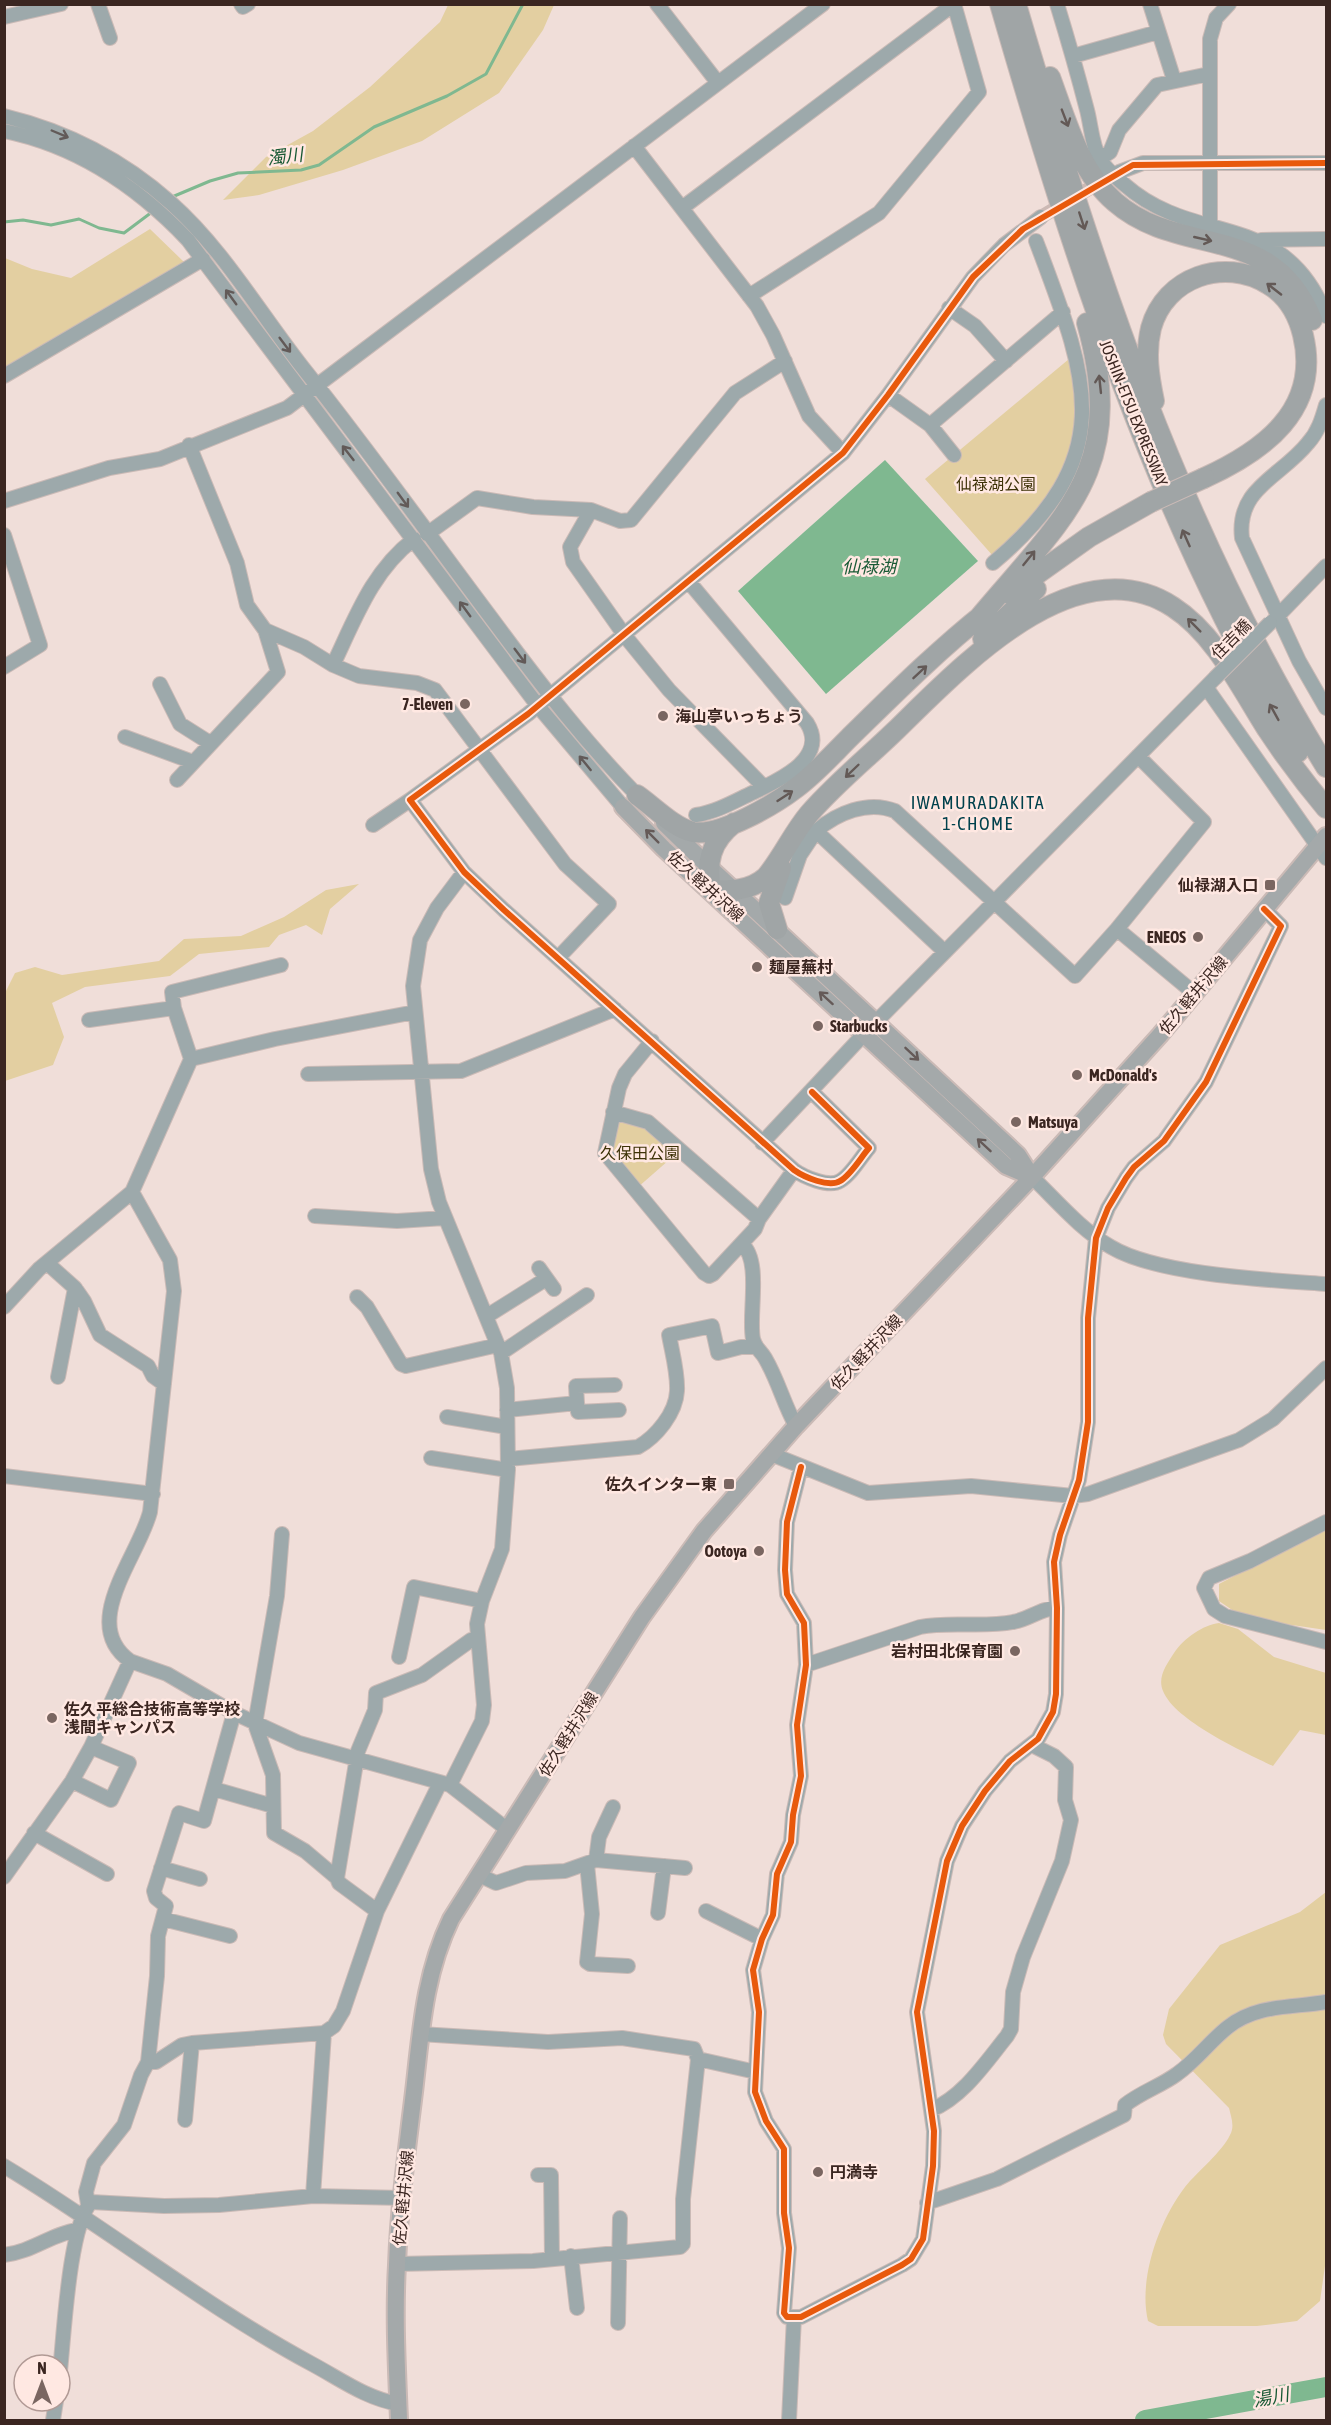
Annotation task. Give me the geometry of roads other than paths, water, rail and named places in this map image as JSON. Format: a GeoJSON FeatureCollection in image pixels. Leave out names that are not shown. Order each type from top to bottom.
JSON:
{"type":"FeatureCollection","features":[{"type":"Feature","properties":{"kind":"highway"},"geometry":{"type":"LineString","coordinates":[[978,619],[1059,521],[1080,489],[1098,445],[1101,413],[1099,376],[1093,346],[1000,4]]}},
{"type":"Feature","properties":{"kind":"highway","name":"JOSHIN-ETSU EXPRESSWAY"},"geometry":{"type":"LineString","coordinates":[[1000,4],[1078,264],[1132,413],[1200,569],[1236,643],[1277,718],[1326,798]]}},
{"type":"Feature","properties":{"kind":"highway","name":"JOSHIN-ETSU EXPRESSWAY"},"geometry":{"type":"LineString","coordinates":[[1016,4],[1071,189],[1119,333],[1176,476],[1249,632],[1326,767]]}},
{"type":"Feature","properties":{"kind":"highway"},"geometry":{"type":"LineString","coordinates":[[630,801],[690,832],[712,831],[734,824],[778,801],[799,786],[978,619],[1067,551],[1270,455],[1288,438],[1306,415],[1316,384],[1318,369],[1313,323],[1299,293],[1273,267],[1258,256],[1219,242],[1151,224],[1116,203],[1103,190],[1082,160],[1023,4]]}},
{"type":"Feature","properties":{"kind":"highway"},"geometry":{"type":"LineString","coordinates":[[1206,484],[1247,456],[1279,430],[1298,401],[1303,385],[1305,345],[1294,311],[1279,292],[1245,273],[1217,271],[1203,274],[1180,286],[1156,314],[1149,339],[1148,359],[1154,403],[1163,429],[1249,632]]}},
{"type":"Feature","properties":{"kind":"highway"},"geometry":{"type":"LineString","coordinates":[[947,680],[992,629],[1035,590],[1154,508]]}},
{"type":"Feature","properties":{"kind":"highway"},"geometry":{"type":"LineString","coordinates":[[777,929],[770,910],[770,895],[807,830],[817,805],[947,680],[983,649],[1061,600],[1094,590],[1128,590],[1144,594],[1174,608],[1200,631],[1269,732],[1326,808]]}},
{"type":"Feature","properties":{"kind":"highway"},"geometry":{"type":"LineString","coordinates":[[734,824],[717,838],[708,866],[711,890],[736,890],[754,885],[766,878],[807,830]]}},
{"type":"Feature","properties":{"kind":"main road","name":"佐久軽井沢線"},"geometry":{"type":"LineString","coordinates":[[630,801],[736,890],[777,929],[1006,1166],[1032,1178]]}},
{"type":"Feature","properties":{"kind":"main road","name":"佐久軽井沢線"},"geometry":{"type":"LineString","coordinates":[[630,801],[664,849],[871,1027]]}},
{"type":"Feature","properties":{"kind":"main road","name":"佐久軽井沢線"},"geometry":{"type":"LineString","coordinates":[[399,2412],[397,2264],[420,2034],[434,1956],[451,1919],[667,1580],[711,1523],[796,1426],[1032,1178],[1160,1035],[1264,909],[1324,845]]}},
{"type":"Feature","properties":{"kind":"street"},"geometry":{"type":"LineString","coordinates":[[4,17],[61,4]]}},
{"type":"Feature","properties":{"kind":"street"},"geometry":{"type":"LineString","coordinates":[[98,4],[111,38]]}},
{"type":"Feature","properties":{"kind":"street"},"geometry":{"type":"LineString","coordinates":[[241,4],[243,7],[248,4]]}},
{"type":"Feature","properties":{"kind":"street"},"geometry":{"type":"LineString","coordinates":[[657,4],[718,82]]}},
{"type":"Feature","properties":{"kind":"street"},"geometry":{"type":"LineString","coordinates":[[4,501],[109,468],[160,459],[189,445],[269,418],[303,396],[823,4]]}},
{"type":"Feature","properties":{"kind":"street"},"geometry":{"type":"LineString","coordinates":[[682,208],[954,4],[979,92],[879,213],[749,296]]}},
{"type":"Feature","properties":{"kind":"street"},"geometry":{"type":"LineString","coordinates":[[1057,4],[1073,56],[1099,159],[1146,203],[1189,221],[1210,224],[1261,240],[1326,239]]}},
{"type":"Feature","properties":{"kind":"street"},"geometry":{"type":"LineString","coordinates":[[1150,4],[1174,80]]}},
{"type":"Feature","properties":{"kind":"street"},"geometry":{"type":"LineString","coordinates":[[1210,224],[1209,74],[1213,28],[1216,18],[1229,4]]}},
{"type":"Feature","properties":{"kind":"street"},"geometry":{"type":"LineString","coordinates":[[1073,56],[1158,32]]}},
{"type":"Feature","properties":{"kind":"street"},"geometry":{"type":"LineString","coordinates":[[1099,159],[1110,152],[1119,130],[1157,85],[1209,74]]}},
{"type":"Feature","properties":{"kind":"street"},"geometry":{"type":"LineString","coordinates":[[4,116],[49,129],[87,145],[115,160],[150,194],[203,259],[303,396],[607,764],[630,801]]}},
{"type":"Feature","properties":{"kind":"street"},"geometry":{"type":"LineString","coordinates":[[4,131],[47,142],[84,158],[185,216],[215,251],[317,385],[538,706],[630,801]]}},
{"type":"Feature","properties":{"kind":"street"},"geometry":{"type":"LineString","coordinates":[[634,146],[749,296],[769,327],[809,416],[843,453]]}},
{"type":"Feature","properties":{"kind":"street"},"geometry":{"type":"LineString","coordinates":[[1119,172],[1143,163],[1326,163]]}},
{"type":"Feature","properties":{"kind":"street"},"geometry":{"type":"LineString","coordinates":[[373,825],[538,706],[843,453],[888,395],[949,308],[987,262],[1041,217]]}},
{"type":"Feature","properties":{"kind":"street"},"geometry":{"type":"LineString","coordinates":[[1261,240],[1289,261],[1313,287],[1326,316]]}},
{"type":"Feature","properties":{"kind":"street"},"geometry":{"type":"LineString","coordinates":[[993,563],[1044,513],[1062,487],[1076,456],[1083,421],[1083,387],[1075,350],[1036,241]]}},
{"type":"Feature","properties":{"kind":"street"},"geometry":{"type":"LineString","coordinates":[[4,376],[203,259]]}},
{"type":"Feature","properties":{"kind":"street"},"geometry":{"type":"LineString","coordinates":[[949,308],[979,330],[1006,361]]}},
{"type":"Feature","properties":{"kind":"street"},"geometry":{"type":"LineString","coordinates":[[930,425],[1063,312]]}},
{"type":"Feature","properties":{"kind":"street"},"geometry":{"type":"LineString","coordinates":[[333,665],[375,579],[390,560],[477,498],[533,507],[591,510],[620,521],[631,520],[735,393],[785,361]]}},
{"type":"Feature","properties":{"kind":"street"},"geometry":{"type":"LineString","coordinates":[[888,395],[930,425],[954,455]]}},
{"type":"Feature","properties":{"kind":"street"},"geometry":{"type":"LineString","coordinates":[[1326,405],[1322,429],[1283,469],[1252,494],[1244,508],[1241,524],[1242,538],[1274,620],[1326,708]]}},
{"type":"Feature","properties":{"kind":"street"},"geometry":{"type":"LineString","coordinates":[[177,780],[278,672],[265,630],[247,605],[237,563],[189,445]]}},
{"type":"Feature","properties":{"kind":"street"},"geometry":{"type":"LineString","coordinates":[[591,510],[572,542],[571,556],[625,636],[684,707],[764,787]]}},
{"type":"Feature","properties":{"kind":"street"},"geometry":{"type":"LineString","coordinates":[[4,535],[40,645],[4,667]]}},
{"type":"Feature","properties":{"kind":"street","name":"住吉橋"},"geometry":{"type":"LineString","coordinates":[[762,1143],[871,1027],[1326,566]]}},
{"type":"Feature","properties":{"kind":"street"},"geometry":{"type":"LineString","coordinates":[[688,582],[811,729],[811,748],[798,768],[711,813],[696,815]]}},
{"type":"Feature","properties":{"kind":"street"},"geometry":{"type":"LineString","coordinates":[[265,630],[304,647],[333,665],[359,676],[428,686],[442,697],[565,864],[609,904],[558,958]]}},
{"type":"Feature","properties":{"kind":"street"},"geometry":{"type":"LineString","coordinates":[[1211,682],[1324,845]]}},
{"type":"Feature","properties":{"kind":"street"},"geometry":{"type":"LineString","coordinates":[[160,684],[180,724],[210,743]]}},
{"type":"Feature","properties":{"kind":"street"},"geometry":{"type":"LineString","coordinates":[[133,736],[193,762]]}},
{"type":"Feature","properties":{"kind":"street"},"geometry":{"type":"LineString","coordinates":[[807,830],[862,807],[888,808],[1075,976],[1117,929],[1204,822],[1138,756]]}},
{"type":"Feature","properties":{"kind":"street"},"geometry":{"type":"LineString","coordinates":[[410,800],[420,818],[464,872],[762,1143],[804,1177],[834,1183],[841,1181],[869,1148],[812,1092]]}},
{"type":"Feature","properties":{"kind":"street"},"geometry":{"type":"LineString","coordinates":[[785,898],[807,830]]}},
{"type":"Feature","properties":{"kind":"street"},"geometry":{"type":"LineString","coordinates":[[807,830],[945,952]]}},
{"type":"Feature","properties":{"kind":"street"},"geometry":{"type":"LineString","coordinates":[[148,2062],[156,2062],[182,2045],[192,2043],[324,2033],[334,2026],[343,2011],[377,1911],[445,1784],[482,1721],[484,1704],[477,1624],[482,1601],[502,1549],[508,1464],[506,1374],[500,1349],[445,1218],[431,1169],[415,1012],[414,969],[420,940],[437,908],[464,872]]}},
{"type":"Feature","properties":{"kind":"street"},"geometry":{"type":"LineString","coordinates":[[801,1467],[787,1522],[784,1570],[787,1594],[804,1623],[806,1665],[797,1725],[801,1776],[793,1815],[791,1842],[777,1874],[773,1915],[762,1939],[753,1970],[759,2012],[755,2092],[758,2103],[784,2149],[784,2213],[789,2248],[784,2313],[787,2317],[801,2317],[911,2259],[923,2239],[935,2145],[917,2012],[946,1861],[962,1826],[985,1791],[1010,1761],[1032,1746],[1050,1721],[1055,1702],[1058,1608],[1054,1562],[1079,1480],[1088,1422],[1088,1318],[1096,1238],[1115,1194],[1134,1167],[1164,1141],[1187,1113],[1237,1022],[1281,926],[1264,909]]}},
{"type":"Feature","properties":{"kind":"street"},"geometry":{"type":"LineString","coordinates":[[1117,929],[1194,993]]}},
{"type":"Feature","properties":{"kind":"street"},"geometry":{"type":"LineString","coordinates":[[4,1307],[47,1263],[132,1192],[191,1059],[174,1008],[172,992],[281,965]]}},
{"type":"Feature","properties":{"kind":"street"},"geometry":{"type":"LineString","coordinates":[[89,1020],[174,1008]]}},
{"type":"Feature","properties":{"kind":"street"},"geometry":{"type":"LineString","coordinates":[[308,1074],[461,1071],[615,1009]]}},
{"type":"Feature","properties":{"kind":"street"},"geometry":{"type":"LineString","coordinates":[[191,1059],[275,1039],[415,1012]]}},
{"type":"Feature","properties":{"kind":"street"},"geometry":{"type":"LineString","coordinates":[[652,1041],[625,1074],[605,1144],[607,1159],[704,1274],[709,1276],[714,1274],[755,1229],[759,1219],[794,1170]]}},
{"type":"Feature","properties":{"kind":"street"},"geometry":{"type":"LineString","coordinates":[[613,1112],[648,1122],[759,1219]]}},
{"type":"Feature","properties":{"kind":"street"},"geometry":{"type":"LineString","coordinates":[[1032,1178],[1096,1238],[1128,1256],[1155,1264],[1326,1284]]}},
{"type":"Feature","properties":{"kind":"street"},"geometry":{"type":"LineString","coordinates":[[132,1192],[172,1267],[172,1308],[153,1494],[145,1530],[109,1609],[110,1632],[114,1646],[130,1660],[167,1674],[255,1724],[299,1743],[445,1784],[508,1830]]}},
{"type":"Feature","properties":{"kind":"street"},"geometry":{"type":"LineString","coordinates":[[315,1216],[397,1221],[445,1218]]}},
{"type":"Feature","properties":{"kind":"street"},"geometry":{"type":"LineString","coordinates":[[742,1244],[749,1252],[753,1288],[752,1329],[756,1347],[767,1360],[796,1426]]}},
{"type":"Feature","properties":{"kind":"street"},"geometry":{"type":"LineString","coordinates":[[47,1263],[75,1288],[84,1301],[100,1335],[148,1366],[153,1376],[164,1384]]}},
{"type":"Feature","properties":{"kind":"street"},"geometry":{"type":"LineString","coordinates":[[487,1316],[547,1279]]}},
{"type":"Feature","properties":{"kind":"street"},"geometry":{"type":"LineString","coordinates":[[58,1377],[75,1288]]}},
{"type":"Feature","properties":{"kind":"street"},"geometry":{"type":"LineString","coordinates":[[357,1296],[367,1306],[401,1364],[406,1366],[500,1349],[587,1295]]}},
{"type":"Feature","properties":{"kind":"street"},"geometry":{"type":"LineString","coordinates":[[430,1458],[508,1464],[638,1447],[658,1431],[676,1398],[678,1389],[669,1335],[712,1326],[718,1353],[741,1347],[756,1347]]}},
{"type":"Feature","properties":{"kind":"street"},"geometry":{"type":"LineString","coordinates":[[771,1454],[868,1493],[971,1486],[1073,1496],[1088,1494],[1239,1440],[1273,1419],[1326,1368]]}},
{"type":"Feature","properties":{"kind":"street"},"geometry":{"type":"LineString","coordinates":[[615,1385],[576,1386],[578,1412],[619,1410]]}},
{"type":"Feature","properties":{"kind":"street"},"geometry":{"type":"LineString","coordinates":[[507,1410],[577,1403]]}},
{"type":"Feature","properties":{"kind":"street"},"geometry":{"type":"LineString","coordinates":[[447,1417],[507,1427]]}},
{"type":"Feature","properties":{"kind":"street"},"geometry":{"type":"LineString","coordinates":[[4,1476],[153,1494]]}},
{"type":"Feature","properties":{"kind":"street"},"geometry":{"type":"LineString","coordinates":[[1326,1522],[1250,1561],[1209,1578],[1204,1588],[1214,1609],[1225,1616],[1326,1642]]}},
{"type":"Feature","properties":{"kind":"street"},"geometry":{"type":"LineString","coordinates":[[282,1534],[277,1596],[255,1724],[273,1774],[274,1833],[304,1851],[337,1878],[339,1883],[377,1911]]}},
{"type":"Feature","properties":{"kind":"street"},"geometry":{"type":"LineString","coordinates":[[406,1649],[414,1587],[482,1601]]}},
{"type":"Feature","properties":{"kind":"street"},"geometry":{"type":"LineString","coordinates":[[806,1665],[920,1627],[936,1624],[1012,1623],[1047,1608],[1058,1608]]}},
{"type":"Feature","properties":{"kind":"street"},"geometry":{"type":"LineString","coordinates":[[337,1878],[359,1759],[358,1751],[373,1717],[378,1691],[400,1686],[422,1675],[471,1640],[478,1638]]}},
{"type":"Feature","properties":{"kind":"street"},"geometry":{"type":"LineString","coordinates":[[4,1877],[72,1781],[91,1747],[130,1660]]}},
{"type":"Feature","properties":{"kind":"street"},"geometry":{"type":"LineString","coordinates":[[62,2353],[78,2230],[85,2210],[89,2174],[98,2155],[111,2144],[124,2125],[141,2075],[148,2062],[158,1976],[159,1936],[166,1903],[153,1894],[179,1813],[204,1821],[234,1713]]}},
{"type":"Feature","properties":{"kind":"street"},"geometry":{"type":"LineString","coordinates":[[931,2110],[947,2102],[971,2079],[1011,2029],[1013,1992],[1023,1956],[1062,1861],[1071,1820],[1065,1800],[1066,1767],[1054,1756],[1032,1746]]}},
{"type":"Feature","properties":{"kind":"street"},"geometry":{"type":"LineString","coordinates":[[72,1781],[111,1800],[129,1763],[91,1747]]}},
{"type":"Feature","properties":{"kind":"street"},"geometry":{"type":"LineString","coordinates":[[214,1789],[273,1806]]}},
{"type":"Feature","properties":{"kind":"street"},"geometry":{"type":"LineString","coordinates":[[613,1807],[599,1837],[592,1862],[592,1914],[587,1962],[628,1966]]}},
{"type":"Feature","properties":{"kind":"street"},"geometry":{"type":"LineString","coordinates":[[34,1833],[107,1874]]}},
{"type":"Feature","properties":{"kind":"street"},"geometry":{"type":"LineString","coordinates":[[479,1875],[496,1883],[526,1873],[565,1871],[592,1862],[685,1868]]}},
{"type":"Feature","properties":{"kind":"street"},"geometry":{"type":"LineString","coordinates":[[658,1913],[664,1866]]}},
{"type":"Feature","properties":{"kind":"street"},"geometry":{"type":"LineString","coordinates":[[161,1868],[200,1879]]}},
{"type":"Feature","properties":{"kind":"street"},"geometry":{"type":"LineString","coordinates":[[716,1911],[762,1939]]}},
{"type":"Feature","properties":{"kind":"street"},"geometry":{"type":"LineString","coordinates":[[163,1919],[230,1936]]}},
{"type":"Feature","properties":{"kind":"street"},"geometry":{"type":"LineString","coordinates":[[927,2204],[997,2179],[1124,2115],[1125,2105],[1174,2077],[1197,2060],[1228,2027],[1244,2016],[1275,2007],[1326,2002]]}},
{"type":"Feature","properties":{"kind":"street"},"geometry":{"type":"LineString","coordinates":[[313,2196],[324,2033]]}},
{"type":"Feature","properties":{"kind":"street"},"geometry":{"type":"LineString","coordinates":[[397,2264],[503,2263],[620,2254],[682,2246],[683,2199],[698,2059],[694,2049],[622,2038],[548,2042],[420,2034]]}},
{"type":"Feature","properties":{"kind":"street"},"geometry":{"type":"LineString","coordinates":[[185,2120],[192,2043]]}},
{"type":"Feature","properties":{"kind":"street"},"geometry":{"type":"LineString","coordinates":[[698,2059],[756,2072]]}},
{"type":"Feature","properties":{"kind":"street"},"geometry":{"type":"LineString","coordinates":[[4,2166],[85,2210],[267,2340],[399,2412]]}},
{"type":"Feature","properties":{"kind":"street"},"geometry":{"type":"LineString","coordinates":[[549,2175],[552,2259]]}},
{"type":"Feature","properties":{"kind":"street"},"geometry":{"type":"LineString","coordinates":[[85,2210],[93,2201],[164,2206],[219,2205],[313,2196],[403,2198]]}},
{"type":"Feature","properties":{"kind":"street"},"geometry":{"type":"LineString","coordinates":[[618,2323],[620,2218]]}},
{"type":"Feature","properties":{"kind":"street"},"geometry":{"type":"LineString","coordinates":[[4,2255],[29,2251],[70,2231],[78,2230]]}},
{"type":"Feature","properties":{"kind":"street"},"geometry":{"type":"LineString","coordinates":[[571,2256],[577,2308]]}},
{"type":"Feature","properties":{"kind":"street"},"geometry":{"type":"LineString","coordinates":[[789,2421],[794,2317]]}},
{"type":"Feature","properties":{"kind":"water","name":"仙禄湖"},"geometry":{"type":"Polygon","coordinates":[[[885,460],[978,561],[826,694],[738,591],[885,460]]]}},
{"type":"Feature","properties":{"kind":"waterway","name":"濁川"},"geometry":{"type":"LineString","coordinates":[[172,197],[210,181],[238,173],[301,170],[319,165],[374,127],[447,96],[486,74],[523,4]]}},
{"type":"Feature","properties":{"kind":"waterway","name":"濁川"},"geometry":{"type":"LineString","coordinates":[[4,222],[23,220],[51,225],[79,219],[99,228],[124,233],[152,212]]}},
{"type":"Feature","properties":{"kind":"waterway","name":"湯川"},"geometry":{"type":"LineString","coordinates":[[1145,2420],[1326,2387]]}},
{"type":"Feature","properties":{"kind":"tunnel"},"geometry":{"type":"LineString","coordinates":[[1041,217],[1104,180]]}},
{"type":"Feature","properties":{"kind":"place","name":"7-Eleven"},"geometry":{"type":"Point","coordinates":[465,704]}},
{"type":"Feature","properties":{"kind":"place","name":"海山亭いっちょう"},"geometry":{"type":"Point","coordinates":[663,716]}},
{"type":"Feature","properties":{"kind":"place","name":"仙禄湖入口"},"geometry":{"type":"Point","coordinates":[1270,885]}},
{"type":"Feature","properties":{"kind":"place","name":"ENEOS"},"geometry":{"type":"Point","coordinates":[1198,937]}},
{"type":"Feature","properties":{"kind":"place","name":"麺屋蕪村"},"geometry":{"type":"Point","coordinates":[757,967]}},
{"type":"Feature","properties":{"kind":"place","name":"Starbucks"},"geometry":{"type":"Point","coordinates":[818,1026]}},
{"type":"Feature","properties":{"kind":"place","name":"McDonald's"},"geometry":{"type":"Point","coordinates":[1077,1075]}},
{"type":"Feature","properties":{"kind":"place","name":"Matsuya"},"geometry":{"type":"Point","coordinates":[1016,1122]}},
{"type":"Feature","properties":{"kind":"place","name":"佐久インター東"},"geometry":{"type":"Point","coordinates":[729,1484]}},
{"type":"Feature","properties":{"kind":"place","name":"Ootoya"},"geometry":{"type":"Point","coordinates":[759,1551]}},
{"type":"Feature","properties":{"kind":"place","name":"岩村田北保育園"},"geometry":{"type":"Point","coordinates":[1015,1651]}},
{"type":"Feature","properties":{"kind":"place","name":"佐久平総合技術高等学校 浅間キャンパス"},"geometry":{"type":"Point","coordinates":[52,1718]}},
{"type":"Feature","properties":{"kind":"place","name":"円満寺"},"geometry":{"type":"Point","coordinates":[818,2172]}},
{"type":"Feature","properties":{"kind":"district","name":"IWAMURADAKITA 1-CHOME"},"geometry":{"type":"Point","coordinates":[978,812]}},
{"type":"Feature","properties":{"kind":"park label","name":"仙禄湖公園"},"geometry":{"type":"Point","coordinates":[996,484]}},
{"type":"Feature","properties":{"kind":"park label","name":"久保田公園"},"geometry":{"type":"Point","coordinates":[640,1153]}}]}
